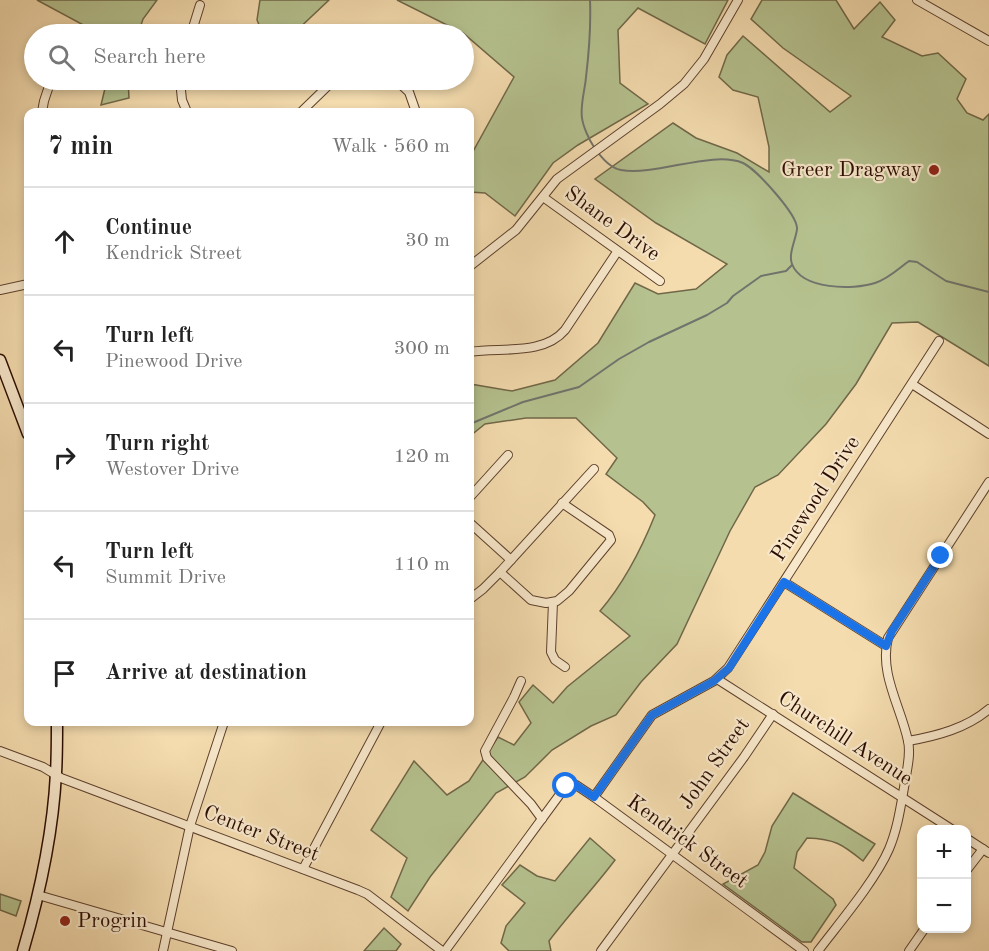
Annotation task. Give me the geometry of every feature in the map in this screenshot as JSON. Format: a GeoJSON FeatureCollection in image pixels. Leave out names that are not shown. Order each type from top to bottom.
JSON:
{"type":"FeatureCollection","features":[{"type":"Feature","properties":{"kind":"main road"},"geometry":{"type":"LineString","coordinates":[[0,360],[24,423]]}},
{"type":"Feature","properties":{"kind":"main road"},"geometry":{"type":"LineString","coordinates":[[23,951],[38,895],[49,837],[56,773],[57,726]]}},
{"type":"Feature","properties":{"kind":"street"},"geometry":{"type":"LineString","coordinates":[[474,263],[516,230],[557,179],[684,84],[704,59],[738,0]]}},
{"type":"Feature","properties":{"kind":"street"},"geometry":{"type":"LineString","coordinates":[[917,0],[989,41]]}},
{"type":"Feature","properties":{"kind":"street"},"geometry":{"type":"LineString","coordinates":[[194,24],[200,5]]}},
{"type":"Feature","properties":{"kind":"street"},"geometry":{"type":"LineString","coordinates":[[43,108],[48,90]]}},
{"type":"Feature","properties":{"kind":"street"},"geometry":{"type":"LineString","coordinates":[[181,90],[185,108]]}},
{"type":"Feature","properties":{"kind":"street"},"geometry":{"type":"LineString","coordinates":[[305,108],[324,90]]}},
{"type":"Feature","properties":{"kind":"street"},"geometry":{"type":"LineString","coordinates":[[407,90],[415,108]]}},
{"type":"Feature","properties":{"kind":"street","name":"Shane Drive"},"geometry":{"type":"LineString","coordinates":[[543,197],[660,281]]}},
{"type":"Feature","properties":{"kind":"street"},"geometry":{"type":"LineString","coordinates":[[474,352],[541,346],[555,340],[565,330],[617,252]]}},
{"type":"Feature","properties":{"kind":"street"},"geometry":{"type":"LineString","coordinates":[[0,291],[24,285]]}},
{"type":"Feature","properties":{"kind":"street","name":"Pinewood Drive"},"geometry":{"type":"LineString","coordinates":[[594,797],[652,715],[717,679],[729,668],[939,341]]}},
{"type":"Feature","properties":{"kind":"street"},"geometry":{"type":"LineString","coordinates":[[912,384],[989,434]]}},
{"type":"Feature","properties":{"kind":"street"},"geometry":{"type":"LineString","coordinates":[[474,493],[508,455]]}},
{"type":"Feature","properties":{"kind":"street"},"geometry":{"type":"LineString","coordinates":[[474,595],[500,572],[594,469]]}},
{"type":"Feature","properties":{"kind":"street"},"geometry":{"type":"LineString","coordinates":[[818,951],[885,857],[896,828],[909,750],[891,686],[886,646],[892,631],[989,482]]}},
{"type":"Feature","properties":{"kind":"street"},"geometry":{"type":"LineString","coordinates":[[500,572],[531,600],[553,602],[569,591],[611,540],[609,535],[562,503]]}},
{"type":"Feature","properties":{"kind":"street"},"geometry":{"type":"LineString","coordinates":[[474,527],[511,560]]}},
{"type":"Feature","properties":{"kind":"street"},"geometry":{"type":"LineString","coordinates":[[784,582],[886,646]]}},
{"type":"Feature","properties":{"kind":"street"},"geometry":{"type":"LineString","coordinates":[[553,602],[551,652],[555,660],[565,666]]}},
{"type":"Feature","properties":{"kind":"street","name":"Churchill Avenue"},"geometry":{"type":"LineString","coordinates":[[717,679],[945,825]]}},
{"type":"Feature","properties":{"kind":"street"},"geometry":{"type":"LineString","coordinates":[[521,681],[485,751],[487,758],[531,804],[542,819]]}},
{"type":"Feature","properties":{"kind":"street"},"geometry":{"type":"LineString","coordinates":[[908,741],[944,733],[988,711]]}},
{"type":"Feature","properties":{"kind":"street","name":"John Street"},"geometry":{"type":"LineString","coordinates":[[601,951],[673,855],[773,714]]}},
{"type":"Feature","properties":{"kind":"street"},"geometry":{"type":"LineString","coordinates":[[163,951],[190,826],[223,726]]}},
{"type":"Feature","properties":{"kind":"street"},"geometry":{"type":"LineString","coordinates":[[303,869],[379,726]]}},
{"type":"Feature","properties":{"kind":"street","name":"Center Street"},"geometry":{"type":"LineString","coordinates":[[0,751],[56,773],[61,778],[367,894],[443,951]]}},
{"type":"Feature","properties":{"kind":"street","name":"Kendrick Street"},"geometry":{"type":"LineString","coordinates":[[443,951],[568,784],[573,783],[804,951]]}},
{"type":"Feature","properties":{"kind":"street"},"geometry":{"type":"LineString","coordinates":[[971,841],[986,851],[971,866]]}},
{"type":"Feature","properties":{"kind":"street"},"geometry":{"type":"LineString","coordinates":[[38,895],[232,951]]}},
{"type":"Feature","properties":{"kind":"street"},"geometry":{"type":"LineString","coordinates":[[909,951],[922,933]]}},
{"type":"Feature","properties":{"kind":"green space"},"geometry":{"type":"Polygon","coordinates":[[[37,0],[157,0],[141,24],[81,24],[37,0]]]}},
{"type":"Feature","properties":{"kind":"green space"},"geometry":{"type":"Polygon","coordinates":[[[260,0],[329,0],[304,24],[259,24],[257,20],[260,0]]]}},
{"type":"Feature","properties":{"kind":"green space"},"geometry":{"type":"Polygon","coordinates":[[[397,0],[728,0],[705,44],[638,8],[618,30],[620,83],[648,104],[578,145],[553,163],[515,216],[485,193],[474,192],[474,150],[514,77],[474,42],[474,24],[445,24],[397,0]]]}},
{"type":"Feature","properties":{"kind":"green space"},"geometry":{"type":"Polygon","coordinates":[[[762,0],[836,0],[854,29],[880,2],[895,20],[882,37],[922,56],[938,53],[966,79],[957,99],[967,113],[983,120],[989,114],[989,366],[918,322],[892,323],[856,384],[826,424],[778,475],[755,487],[730,531],[677,644],[641,682],[616,715],[591,726],[552,750],[525,777],[496,793],[430,877],[408,911],[391,897],[407,858],[371,830],[414,761],[447,795],[469,781],[498,737],[514,745],[531,723],[519,702],[533,685],[553,703],[567,687],[630,636],[600,611],[631,566],[655,515],[643,502],[606,474],[617,458],[576,418],[526,418],[485,424],[474,433],[474,385],[512,391],[555,380],[598,343],[635,283],[658,294],[696,289],[727,264],[656,223],[595,179],[673,123],[696,138],[737,153],[769,172],[769,147],[758,97],[733,90],[719,77],[727,55],[743,36],[830,112],[851,96],[783,48],[751,19],[762,0]]]}},
{"type":"Feature","properties":{"kind":"green space"},"geometry":{"type":"Polygon","coordinates":[[[105,90],[129,90],[129,98],[101,105],[105,90]]]}},
{"type":"Feature","properties":{"kind":"green space"},"geometry":{"type":"Polygon","coordinates":[[[793,793],[875,844],[863,861],[843,847],[825,840],[807,838],[797,852],[794,868],[833,899],[836,905],[811,942],[802,942],[723,884],[758,865],[765,852],[772,826],[793,793]]]}},
{"type":"Feature","properties":{"kind":"green space"},"geometry":{"type":"Polygon","coordinates":[[[590,838],[615,860],[549,941],[551,951],[509,951],[501,943],[506,926],[525,903],[502,885],[520,865],[537,876],[555,881],[590,838]]]}},
{"type":"Feature","properties":{"kind":"green space"},"geometry":{"type":"Polygon","coordinates":[[[0,894],[21,901],[16,916],[0,910],[0,894]]]}},
{"type":"Feature","properties":{"kind":"green space"},"geometry":{"type":"Polygon","coordinates":[[[384,928],[401,944],[396,951],[364,951],[384,928]]]}},
{"type":"Feature","properties":{"kind":"waterway"},"geometry":{"type":"LineString","coordinates":[[590,0],[589,48],[582,118],[592,144],[609,164],[617,169],[635,171],[716,159],[743,163],[766,183],[796,222],[792,264],[798,273],[817,283],[842,287],[875,283],[909,261],[917,262],[946,281],[989,292]]}},
{"type":"Feature","properties":{"kind":"waterway"},"geometry":{"type":"LineString","coordinates":[[474,422],[523,402],[579,387],[619,359],[727,303],[761,276],[786,271],[792,265]]}},
{"type":"Feature","properties":{"kind":"place","name":"Greer Dragway"},"geometry":{"type":"Point","coordinates":[934,170]}},
{"type":"Feature","properties":{"kind":"place","name":"Progrin"},"geometry":{"type":"Point","coordinates":[65,921]}},
{"type":"Feature","properties":{"kind":"route"},"geometry":{"type":"LineString","coordinates":[[566,786],[573,783],[594,797],[652,715],[714,681],[729,668],[784,582],[886,646],[892,631],[941,556]]}}]}
